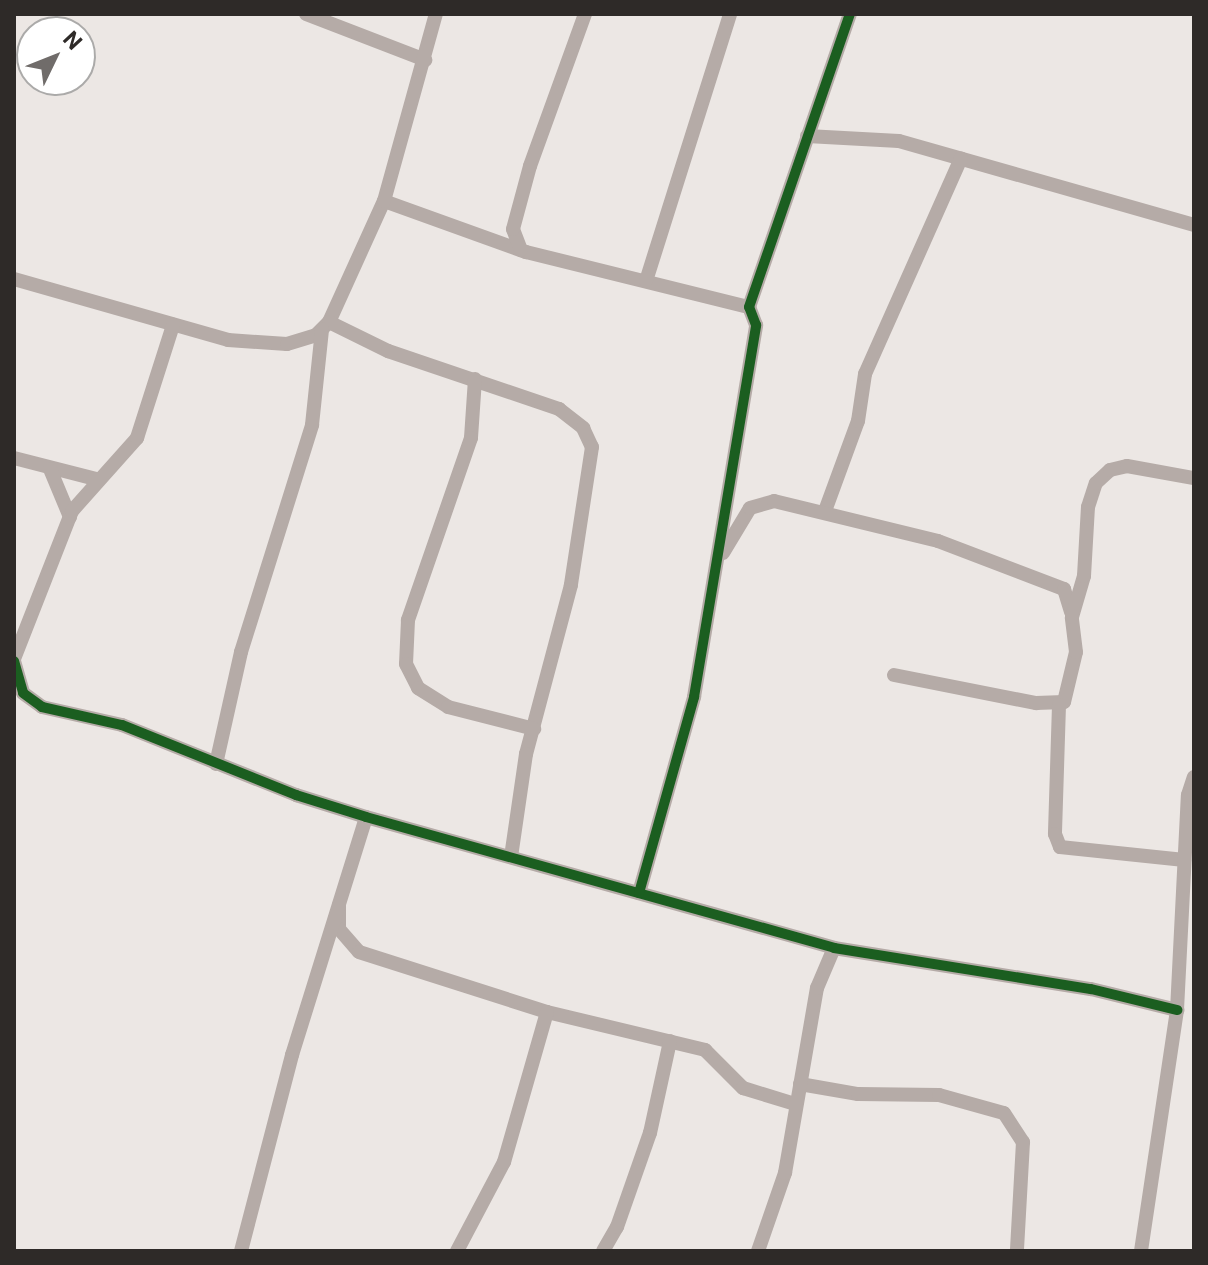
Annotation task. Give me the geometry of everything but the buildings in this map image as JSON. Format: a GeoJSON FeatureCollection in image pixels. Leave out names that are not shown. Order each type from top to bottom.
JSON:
{"type":"FeatureCollection","features":[{"type":"Feature","properties":{"kind":"street"},"geometry":{"type":"LineString","coordinates":[[306,14],[425,60]]}},
{"type":"Feature","properties":{"kind":"street"},"geometry":{"type":"LineString","coordinates":[[216,764],[241,652],[312,425],[326,326],[384,201],[436,14]]}},
{"type":"Feature","properties":{"kind":"street"},"geometry":{"type":"LineString","coordinates":[[521,250],[513,229],[536,145],[585,14]]}},
{"type":"Feature","properties":{"kind":"street"},"geometry":{"type":"LineString","coordinates":[[646,281],[730,14]]}},
{"type":"Feature","properties":{"kind":"street"},"geometry":{"type":"LineString","coordinates":[[639,893],[694,697],[718,560],[732,444],[756,325],[749,307],[850,14]]}},
{"type":"Feature","properties":{"kind":"street"},"geometry":{"type":"LineString","coordinates":[[807,136],[899,141],[1194,225]]}},
{"type":"Feature","properties":{"kind":"street"},"geometry":{"type":"LineString","coordinates":[[825,511],[858,421],[865,374],[961,158]]}},
{"type":"Feature","properties":{"kind":"street"},"geometry":{"type":"LineString","coordinates":[[384,201],[521,250],[749,307]]}},
{"type":"Feature","properties":{"kind":"street"},"geometry":{"type":"LineString","coordinates":[[495,242],[513,229]]}},
{"type":"Feature","properties":{"kind":"street"},"geometry":{"type":"LineString","coordinates":[[14,279],[228,340],[287,344],[326,326],[388,351],[559,409],[583,428],[592,447],[571,585],[534,729],[511,857]]}},
{"type":"Feature","properties":{"kind":"street"},"geometry":{"type":"LineString","coordinates":[[173,325],[137,438],[96,479],[70,517],[14,660],[23,693],[42,707],[122,725],[216,764],[366,817],[834,948],[1091,989],[1177,1010]]}},
{"type":"Feature","properties":{"kind":"street"},"geometry":{"type":"LineString","coordinates":[[475,379],[477,411],[471,438],[408,620],[406,664],[418,688],[448,707],[534,729]]}},
{"type":"Feature","properties":{"kind":"street"},"geometry":{"type":"LineString","coordinates":[[14,458],[96,479]]}},
{"type":"Feature","properties":{"kind":"street"},"geometry":{"type":"LineString","coordinates":[[1072,617],[1084,576],[1088,507],[1101,476],[1127,466],[1194,478]]}},
{"type":"Feature","properties":{"kind":"street"},"geometry":{"type":"LineString","coordinates":[[50,469],[70,517]]}},
{"type":"Feature","properties":{"kind":"street"},"geometry":{"type":"LineString","coordinates":[[718,560],[755,504],[774,501],[906,530],[1064,589],[1072,617],[1076,652],[1068,696],[1059,705],[1055,834],[1060,847],[1184,860]]}},
{"type":"Feature","properties":{"kind":"street"},"geometry":{"type":"LineString","coordinates":[[894,675],[1059,705]]}},
{"type":"Feature","properties":{"kind":"street"},"geometry":{"type":"LineString","coordinates":[[1141,1251],[1177,1010],[1188,795],[1194,777]]}},
{"type":"Feature","properties":{"kind":"street"},"geometry":{"type":"LineString","coordinates":[[241,1251],[292,1055],[366,817]]}},
{"type":"Feature","properties":{"kind":"street"},"geometry":{"type":"LineString","coordinates":[[339,905],[339,929],[359,952],[547,1012],[670,1041],[718,1057],[743,1088],[795,1104]]}},
{"type":"Feature","properties":{"kind":"street"},"geometry":{"type":"LineString","coordinates":[[758,1251],[785,1173],[817,988],[834,948]]}},
{"type":"Feature","properties":{"kind":"street"},"geometry":{"type":"LineString","coordinates":[[457,1251],[504,1162],[547,1012]]}},
{"type":"Feature","properties":{"kind":"street"},"geometry":{"type":"LineString","coordinates":[[603,1251],[617,1227],[650,1133],[670,1041]]}},
{"type":"Feature","properties":{"kind":"street"},"geometry":{"type":"LineString","coordinates":[[800,1084],[858,1094],[939,1095],[1004,1113],[1023,1142],[1017,1251]]}},
{"type":"Feature","properties":{"kind":"cycle path"},"geometry":{"type":"LineString","coordinates":[[639,893],[694,697],[756,325],[749,307],[850,14]]}},
{"type":"Feature","properties":{"kind":"cycle path"},"geometry":{"type":"LineString","coordinates":[[14,661],[23,693],[42,707],[122,725],[296,795],[366,817],[834,948],[1091,989],[1177,1010]]}}]}
